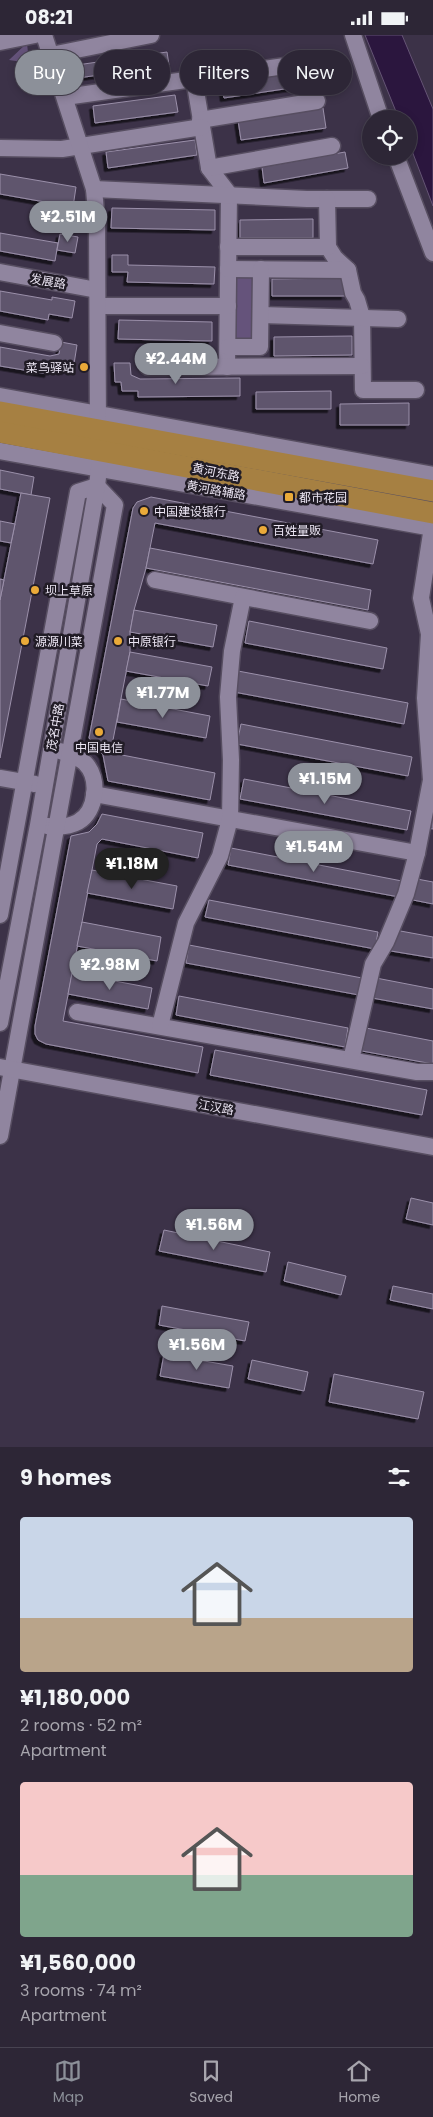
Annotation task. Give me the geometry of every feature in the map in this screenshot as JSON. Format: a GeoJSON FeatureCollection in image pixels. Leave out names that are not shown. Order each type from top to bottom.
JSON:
{"type":"FeatureCollection","features":[{"type":"Feature","properties":{"kind":"main road","name":"黄河东路"},"geometry":{"type":"LineString","coordinates":[[0,412],[98,422],[433,491]]}},
{"type":"Feature","properties":{"kind":"main road","name":"黄河东路"},"geometry":{"type":"LineString","coordinates":[[0,432],[100,460],[433,522]]}},
{"type":"Feature","properties":{"kind":"street"},"geometry":{"type":"LineString","coordinates":[[0,42],[35,35]]}},
{"type":"Feature","properties":{"kind":"street","name":"茂名中路"},"geometry":{"type":"LineString","coordinates":[[44,35],[49,50]]}},
{"type":"Feature","properties":{"kind":"street"},"geometry":{"type":"LineString","coordinates":[[76,50],[151,35]]}},
{"type":"Feature","properties":{"kind":"street"},"geometry":{"type":"LineString","coordinates":[[353,35],[378,110]]}},
{"type":"Feature","properties":{"kind":"street"},"geometry":{"type":"LineString","coordinates":[[65,97],[180,81]]}},
{"type":"Feature","properties":{"kind":"street"},"geometry":{"type":"LineString","coordinates":[[196,95],[209,168],[229,194],[227,367]]}},
{"type":"Feature","properties":{"kind":"street","name":"茂名中路"},"geometry":{"type":"LineString","coordinates":[[0,1023],[38,825],[100,460],[98,422],[97,223],[94,189],[65,97]]}},
{"type":"Feature","properties":{"kind":"street"},"geometry":{"type":"LineString","coordinates":[[0,148],[62,149],[81,147],[317,101]]}},
{"type":"Feature","properties":{"kind":"street"},"geometry":{"type":"LineString","coordinates":[[209,168],[332,145]]}},
{"type":"Feature","properties":{"kind":"street"},"geometry":{"type":"LineString","coordinates":[[399,165],[433,253]]}},
{"type":"Feature","properties":{"kind":"street"},"geometry":{"type":"LineString","coordinates":[[94,189],[368,199]]}},
{"type":"Feature","properties":{"kind":"street"},"geometry":{"type":"LineString","coordinates":[[327,199],[328,247],[335,258],[348,270],[353,293],[362,317],[363,390],[416,391]]}},
{"type":"Feature","properties":{"kind":"street"},"geometry":{"type":"LineString","coordinates":[[228,247],[328,247]]}},
{"type":"Feature","properties":{"kind":"street"},"geometry":{"type":"LineString","coordinates":[[228,269],[348,270]]}},
{"type":"Feature","properties":{"kind":"street"},"geometry":{"type":"LineString","coordinates":[[228,347],[260,347],[261,269]]}},
{"type":"Feature","properties":{"kind":"street","name":"发展路"},"geometry":{"type":"LineString","coordinates":[[0,272],[97,298],[228,306]]}},
{"type":"Feature","properties":{"kind":"street"},"geometry":{"type":"LineString","coordinates":[[260,315],[398,319]]}},
{"type":"Feature","properties":{"kind":"street"},"geometry":{"type":"LineString","coordinates":[[0,333],[54,343]]}},
{"type":"Feature","properties":{"kind":"street"},"geometry":{"type":"LineString","coordinates":[[148,367],[362,366]]}},
{"type":"Feature","properties":{"kind":"street"},"geometry":{"type":"LineString","coordinates":[[0,396],[98,422],[433,475]]}},
{"type":"Feature","properties":{"kind":"street"},"geometry":{"type":"LineString","coordinates":[[0,451],[100,460]]}},
{"type":"Feature","properties":{"kind":"street"},"geometry":{"type":"LineString","coordinates":[[0,915],[78,492],[97,486],[115,505],[56,827],[6,1069],[0,1136]]}},
{"type":"Feature","properties":{"kind":"street"},"geometry":{"type":"LineString","coordinates":[[351,1060],[373,964],[386,942],[403,902],[417,853],[431,780],[424,698],[429,634],[421,598],[433,522]]}},
{"type":"Feature","properties":{"kind":"street"},"geometry":{"type":"LineString","coordinates":[[155,580],[370,621]]}},
{"type":"Feature","properties":{"kind":"street"},"geometry":{"type":"LineString","coordinates":[[160,1026],[186,923],[220,856],[230,819],[231,760],[228,697],[232,651],[243,597]]}},
{"type":"Feature","properties":{"kind":"street"},"geometry":{"type":"LineString","coordinates":[[38,825],[56,827],[77,822],[85,816],[92,804],[94,794],[95,784],[86,764],[69,754],[51,748]]}},
{"type":"Feature","properties":{"kind":"street"},"geometry":{"type":"LineString","coordinates":[[0,778],[44,786]]}},
{"type":"Feature","properties":{"kind":"street"},"geometry":{"type":"LineString","coordinates":[[94,794],[417,853]]}},
{"type":"Feature","properties":{"kind":"street"},"geometry":{"type":"LineString","coordinates":[[78,1011],[417,1072],[433,1072]]}},
{"type":"Feature","properties":{"kind":"street","name":"江汉路"},"geometry":{"type":"LineString","coordinates":[[6,1069],[433,1147]]}},
{"type":"Feature","properties":{"kind":"shaded area"},"geometry":{"type":"Polygon","coordinates":[[[365,35],[402,35],[433,109],[433,206],[417,164],[417,110],[395,110],[365,35]]]}},
{"type":"Feature","properties":{"kind":"shaded area"},"geometry":{"type":"Polygon","coordinates":[[[27,43],[28,50],[20,50],[27,43]]]}},
{"type":"Feature","properties":{"kind":"shaded area"},"geometry":{"type":"Polygon","coordinates":[[[15,54],[15,61],[9,60],[15,54]]]}},
{"type":"Feature","properties":{"kind":"shaded area"},"geometry":{"type":"Polygon","coordinates":[[[236,276],[252,276],[256,279],[254,341],[235,340],[236,276]]]}},
{"type":"Feature","properties":{"kind":"building"},"geometry":{"type":"Polygon","coordinates":[[[94,63],[94,76],[84,77],[84,64],[94,63]]]}},
{"type":"Feature","properties":{"kind":"building"},"geometry":{"type":"Polygon","coordinates":[[[278,72],[278,90],[268,91],[268,74],[278,72]]]}},
{"type":"Feature","properties":{"kind":"building"},"geometry":{"type":"Polygon","coordinates":[[[175,95],[178,112],[95,123],[93,106],[175,95]]]}},
{"type":"Feature","properties":{"kind":"building"},"geometry":{"type":"Polygon","coordinates":[[[224,95],[244,95],[224,98],[224,95]]]}},
{"type":"Feature","properties":{"kind":"building"},"geometry":{"type":"Polygon","coordinates":[[[323,108],[326,128],[241,140],[238,120],[323,108]]]}},
{"type":"Feature","properties":{"kind":"building"},"geometry":{"type":"Polygon","coordinates":[[[195,140],[197,155],[108,168],[106,152],[195,140]]]}},
{"type":"Feature","properties":{"kind":"building"},"geometry":{"type":"Polygon","coordinates":[[[345,152],[348,168],[264,183],[262,167],[345,152]]]}},
{"type":"Feature","properties":{"kind":"building"},"geometry":{"type":"Polygon","coordinates":[[[0,174],[76,187],[73,207],[0,194],[0,174]]]}},
{"type":"Feature","properties":{"kind":"building"},"geometry":{"type":"Polygon","coordinates":[[[112,208],[215,210],[215,230],[111,228],[112,208]]]}},
{"type":"Feature","properties":{"kind":"building"},"geometry":{"type":"Polygon","coordinates":[[[313,219],[313,238],[240,238],[240,220],[313,219]]]}},
{"type":"Feature","properties":{"kind":"building"},"geometry":{"type":"Polygon","coordinates":[[[0,233],[58,243],[55,261],[0,251],[0,233]]]}},
{"type":"Feature","properties":{"kind":"building"},"geometry":{"type":"Polygon","coordinates":[[[60,234],[78,237],[75,253],[57,250],[60,234]]]}},
{"type":"Feature","properties":{"kind":"building"},"geometry":{"type":"Polygon","coordinates":[[[112,255],[128,255],[128,265],[215,267],[214,284],[127,282],[128,272],[112,272],[112,255]]]}},
{"type":"Feature","properties":{"kind":"building"},"geometry":{"type":"Polygon","coordinates":[[[344,278],[345,296],[272,296],[272,279],[344,278]]]}},
{"type":"Feature","properties":{"kind":"building"},"geometry":{"type":"Polygon","coordinates":[[[0,291],[52,300],[52,297],[75,301],[72,318],[49,314],[48,320],[0,311],[0,291]]]}},
{"type":"Feature","properties":{"kind":"building"},"geometry":{"type":"Polygon","coordinates":[[[119,320],[212,322],[212,341],[118,339],[119,320]]]}},
{"type":"Feature","properties":{"kind":"building"},"geometry":{"type":"Polygon","coordinates":[[[352,336],[352,355],[274,356],[274,337],[352,336]]]}},
{"type":"Feature","properties":{"kind":"building"},"geometry":{"type":"Polygon","coordinates":[[[61,342],[77,345],[74,364],[67,363],[66,371],[49,368],[48,374],[0,366],[0,347],[50,356],[59,354],[61,342]]]}},
{"type":"Feature","properties":{"kind":"building"},"geometry":{"type":"Polygon","coordinates":[[[114,363],[130,363],[131,375],[140,379],[240,378],[240,396],[138,397],[138,391],[122,391],[121,382],[115,382],[114,363]]]}},
{"type":"Feature","properties":{"kind":"building"},"geometry":{"type":"Polygon","coordinates":[[[331,391],[331,409],[256,409],[256,392],[331,391]]]}},
{"type":"Feature","properties":{"kind":"building"},"geometry":{"type":"Polygon","coordinates":[[[409,403],[409,425],[340,425],[340,404],[409,403]]]}},
{"type":"Feature","properties":{"kind":"building"},"geometry":{"type":"Polygon","coordinates":[[[0,470],[34,477],[31,495],[0,489],[0,470]]]}},
{"type":"Feature","properties":{"kind":"building"},"geometry":{"type":"Polygon","coordinates":[[[21,493],[50,498],[0,758],[0,600],[21,493]]]}},
{"type":"Feature","properties":{"kind":"building"},"geometry":{"type":"Polygon","coordinates":[[[151,497],[378,540],[373,564],[155,523],[146,568],[134,610],[130,632],[130,652],[113,740],[122,755],[215,773],[210,800],[108,781],[103,755],[89,738],[133,508],[137,502],[151,497]]]}},
{"type":"Feature","properties":{"kind":"building"},"geometry":{"type":"Polygon","coordinates":[[[0,521],[15,524],[11,543],[0,541],[0,521]]]}},
{"type":"Feature","properties":{"kind":"building"},"geometry":{"type":"Polygon","coordinates":[[[150,548],[371,590],[368,610],[146,568],[150,548]]]}},
{"type":"Feature","properties":{"kind":"building"},"geometry":{"type":"Polygon","coordinates":[[[0,579],[4,580],[0,600],[0,579]]]}},
{"type":"Feature","properties":{"kind":"building"},"geometry":{"type":"Polygon","coordinates":[[[134,610],[217,625],[213,647],[130,632],[134,610]]]}},
{"type":"Feature","properties":{"kind":"building"},"geometry":{"type":"Polygon","coordinates":[[[249,621],[387,648],[383,669],[245,643],[249,621]]]}},
{"type":"Feature","properties":{"kind":"building"},"geometry":{"type":"Polygon","coordinates":[[[130,652],[212,667],[208,686],[126,671],[130,652]]]}},
{"type":"Feature","properties":{"kind":"building"},"geometry":{"type":"Polygon","coordinates":[[[238,671],[408,703],[404,724],[234,692],[238,671]]]}},
{"type":"Feature","properties":{"kind":"building"},"geometry":{"type":"Polygon","coordinates":[[[121,699],[210,716],[206,738],[117,722],[121,699]]]}},
{"type":"Feature","properties":{"kind":"building"},"geometry":{"type":"Polygon","coordinates":[[[241,724],[412,757],[408,776],[237,744],[241,724]]]}},
{"type":"Feature","properties":{"kind":"building"},"geometry":{"type":"Polygon","coordinates":[[[244,779],[411,811],[407,830],[240,799],[244,779]]]}},
{"type":"Feature","properties":{"kind":"building"},"geometry":{"type":"Polygon","coordinates":[[[433,794],[433,829],[427,828],[433,794]]]}},
{"type":"Feature","properties":{"kind":"building"},"geometry":{"type":"Polygon","coordinates":[[[102,814],[203,833],[198,858],[102,839],[97,844],[63,1021],[203,1047],[198,1073],[46,1044],[38,1040],[35,1034],[71,836],[89,832],[97,824],[102,814]]]}},
{"type":"Feature","properties":{"kind":"building"},"geometry":{"type":"Polygon","coordinates":[[[231,848],[402,881],[399,897],[228,865],[231,848]]]}},
{"type":"Feature","properties":{"kind":"building"},"geometry":{"type":"Polygon","coordinates":[[[92,870],[177,886],[173,909],[87,893],[92,870]]]}},
{"type":"Feature","properties":{"kind":"building"},"geometry":{"type":"Polygon","coordinates":[[[417,879],[433,882],[433,904],[413,900],[417,879]]]}},
{"type":"Feature","properties":{"kind":"building"},"geometry":{"type":"Polygon","coordinates":[[[209,900],[378,932],[375,949],[205,917],[209,900]]]}},
{"type":"Feature","properties":{"kind":"building"},"geometry":{"type":"Polygon","coordinates":[[[82,922],[161,937],[157,961],[77,946],[82,922]]]}},
{"type":"Feature","properties":{"kind":"building"},"geometry":{"type":"Polygon","coordinates":[[[395,930],[433,937],[433,958],[391,951],[395,930]]]}},
{"type":"Feature","properties":{"kind":"building"},"geometry":{"type":"Polygon","coordinates":[[[189,945],[362,978],[359,995],[186,963],[189,945]]]}},
{"type":"Feature","properties":{"kind":"building"},"geometry":{"type":"Polygon","coordinates":[[[72,973],[152,988],[148,1009],[68,994],[72,973]]]}},
{"type":"Feature","properties":{"kind":"building"},"geometry":{"type":"Polygon","coordinates":[[[376,978],[433,989],[433,1009],[372,998],[376,978]]]}},
{"type":"Feature","properties":{"kind":"building"},"geometry":{"type":"Polygon","coordinates":[[[179,996],[348,1028],[345,1047],[176,1015],[179,996]]]}},
{"type":"Feature","properties":{"kind":"building"},"geometry":{"type":"Polygon","coordinates":[[[366,1028],[433,1041],[433,1064],[362,1051],[366,1028]]]}},
{"type":"Feature","properties":{"kind":"building"},"geometry":{"type":"Polygon","coordinates":[[[215,1050],[427,1090],[422,1115],[210,1075],[215,1050]]]}},
{"type":"Feature","properties":{"kind":"building"},"geometry":{"type":"Polygon","coordinates":[[[411,1198],[433,1203],[433,1225],[406,1219],[411,1198]]]}},
{"type":"Feature","properties":{"kind":"building"},"geometry":{"type":"Polygon","coordinates":[[[164,1230],[270,1252],[266,1272],[159,1251],[164,1230]]]}},
{"type":"Feature","properties":{"kind":"building"},"geometry":{"type":"Polygon","coordinates":[[[288,1262],[346,1276],[341,1295],[284,1281],[288,1262]]]}},
{"type":"Feature","properties":{"kind":"building"},"geometry":{"type":"Polygon","coordinates":[[[393,1286],[433,1294],[433,1309],[390,1300],[393,1286]]]}},
{"type":"Feature","properties":{"kind":"building"},"geometry":{"type":"Polygon","coordinates":[[[162,1306],[249,1322],[245,1341],[159,1325],[162,1306]]]}},
{"type":"Feature","properties":{"kind":"building"},"geometry":{"type":"Polygon","coordinates":[[[164,1354],[233,1366],[229,1388],[160,1376],[164,1354]]]}},
{"type":"Feature","properties":{"kind":"building"},"geometry":{"type":"Polygon","coordinates":[[[252,1360],[308,1372],[304,1391],[248,1379],[252,1360]]]}},
{"type":"Feature","properties":{"kind":"building"},"geometry":{"type":"Polygon","coordinates":[[[334,1374],[424,1392],[418,1419],[329,1402],[334,1374]]]}},
{"type":"Feature","properties":{"kind":"place","name":"菜鸟驿站"},"geometry":{"type":"Point","coordinates":[84,367]}},
{"type":"Feature","properties":{"kind":"place","name":"都市花园"},"geometry":{"type":"Point","coordinates":[289,497]}},
{"type":"Feature","properties":{"kind":"place","name":"中国建设银行"},"geometry":{"type":"Point","coordinates":[144,511]}},
{"type":"Feature","properties":{"kind":"place","name":"百姓量贩"},"geometry":{"type":"Point","coordinates":[263,530]}},
{"type":"Feature","properties":{"kind":"place","name":"坝上草原"},"geometry":{"type":"Point","coordinates":[35,590]}},
{"type":"Feature","properties":{"kind":"place","name":"源源川菜"},"geometry":{"type":"Point","coordinates":[25,641]}},
{"type":"Feature","properties":{"kind":"place","name":"中原银行"},"geometry":{"type":"Point","coordinates":[118,641]}},
{"type":"Feature","properties":{"kind":"place","name":"中国电信"},"geometry":{"type":"Point","coordinates":[99,732]}}]}
